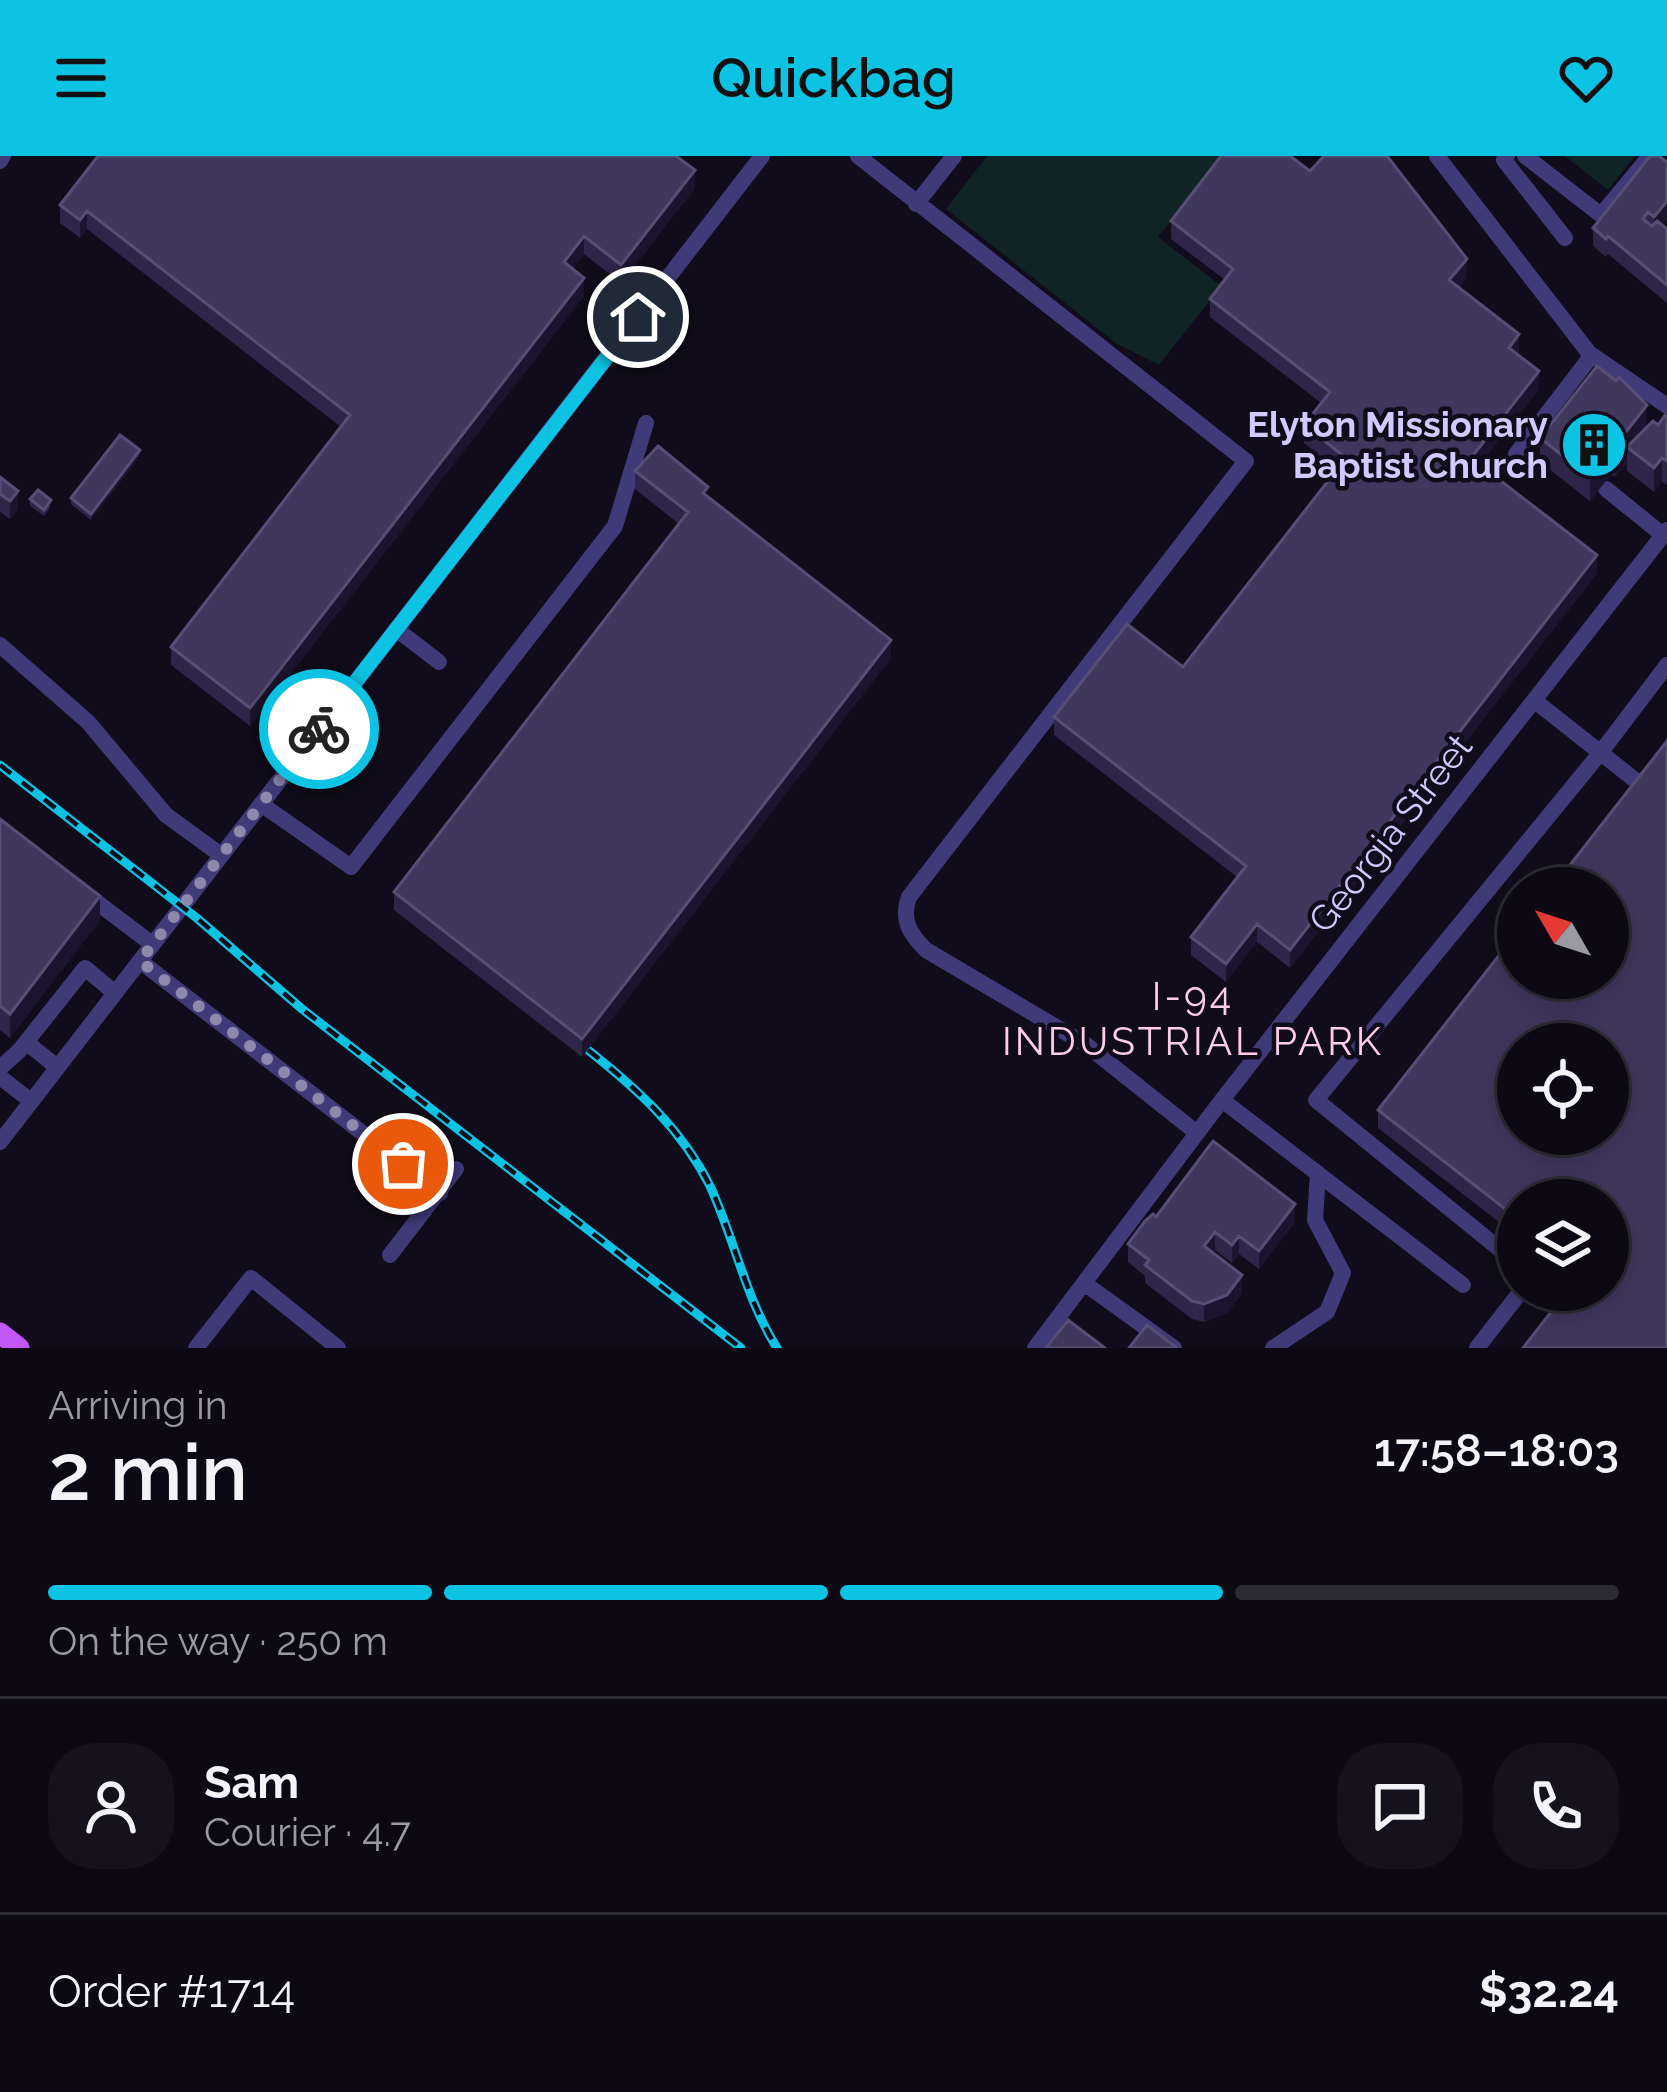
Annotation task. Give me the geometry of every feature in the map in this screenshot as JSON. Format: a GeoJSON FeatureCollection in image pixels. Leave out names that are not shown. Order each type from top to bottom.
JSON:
{"type":"FeatureCollection","features":[{"type":"Feature","properties":{"kind":"main road"},"geometry":{"type":"LineString","coordinates":[[0,1333],[19,1348]]}},
{"type":"Feature","properties":{"kind":"street"},"geometry":{"type":"LineString","coordinates":[[0,1142],[762,156]]}},
{"type":"Feature","properties":{"kind":"street"},"geometry":{"type":"LineString","coordinates":[[858,156],[1246,461],[909,897],[904,911],[912,937],[926,950],[1085,1044],[1197,1133]]}},
{"type":"Feature","properties":{"kind":"street"},"geometry":{"type":"LineString","coordinates":[[916,204],[954,156]]}},
{"type":"Feature","properties":{"kind":"street"},"geometry":{"type":"LineString","coordinates":[[1507,156],[1504,160],[1565,238]]}},
{"type":"Feature","properties":{"kind":"street"},"geometry":{"type":"LineString","coordinates":[[1526,156],[1601,215],[1650,156]]}},
{"type":"Feature","properties":{"kind":"street"},"geometry":{"type":"LineString","coordinates":[[1443,159],[1592,355],[1667,406]]}},
{"type":"Feature","properties":{"kind":"street"},"geometry":{"type":"LineString","coordinates":[[1516,454],[1592,355]]}},
{"type":"Feature","properties":{"kind":"street"},"geometry":{"type":"LineString","coordinates":[[261,804],[351,867],[615,526],[646,423]]}},
{"type":"Feature","properties":{"kind":"street"},"geometry":{"type":"LineString","coordinates":[[1606,489],[1665,532]]}},
{"type":"Feature","properties":{"kind":"street","name":"Georgia Street"},"geometry":{"type":"LineString","coordinates":[[1035,1348],[1665,532]]}},
{"type":"Feature","properties":{"kind":"street"},"geometry":{"type":"LineString","coordinates":[[396,628],[439,662]]}},
{"type":"Feature","properties":{"kind":"street"},"geometry":{"type":"LineString","coordinates":[[0,645],[88,722],[166,815],[221,855]]}},
{"type":"Feature","properties":{"kind":"street"},"geometry":{"type":"LineString","coordinates":[[1497,1247],[1316,1100],[1601,752],[1667,664]]}},
{"type":"Feature","properties":{"kind":"street"},"geometry":{"type":"LineString","coordinates":[[1535,701],[1636,780]]}},
{"type":"Feature","properties":{"kind":"street"},"geometry":{"type":"LineString","coordinates":[[64,877],[152,944]]}},
{"type":"Feature","properties":{"kind":"street"},"geometry":{"type":"LineString","coordinates":[[140,961],[440,1192]]}},
{"type":"Feature","properties":{"kind":"street"},"geometry":{"type":"LineString","coordinates":[[31,1101],[0,1073],[85,968],[115,993]]}},
{"type":"Feature","properties":{"kind":"street"},"geometry":{"type":"LineString","coordinates":[[26,1042],[57,1067]]}},
{"type":"Feature","properties":{"kind":"street"},"geometry":{"type":"LineString","coordinates":[[1222,1100],[1462,1285]]}},
{"type":"Feature","properties":{"kind":"street"},"geometry":{"type":"LineString","coordinates":[[389,1255],[456,1169]]}},
{"type":"Feature","properties":{"kind":"street"},"geometry":{"type":"LineString","coordinates":[[1274,1348],[1328,1312],[1343,1273],[1315,1220],[1318,1173]]}},
{"type":"Feature","properties":{"kind":"street"},"geometry":{"type":"LineString","coordinates":[[196,1348],[251,1278],[338,1348]]}},
{"type":"Feature","properties":{"kind":"street"},"geometry":{"type":"LineString","coordinates":[[1084,1283],[1174,1348]]}},
{"type":"Feature","properties":{"kind":"street"},"geometry":{"type":"LineString","coordinates":[[1477,1348],[1506,1311]]}},
{"type":"Feature","properties":{"kind":"green space"},"geometry":{"type":"Polygon","coordinates":[[[987,156],[1220,156],[1158,237],[1221,286],[1159,365],[1117,344],[946,209],[987,156]]]}},
{"type":"Feature","properties":{"kind":"green space"},"geometry":{"type":"Polygon","coordinates":[[[1565,156],[1635,156],[1608,190],[1565,156]]]}},
{"type":"Feature","properties":{"kind":"building"},"geometry":{"type":"Polygon","coordinates":[[[98,156],[676,156],[695,170],[621,265],[584,236],[564,262],[584,278],[250,708],[171,647],[350,415],[87,211],[80,220],[60,205],[98,156]]]}},
{"type":"Feature","properties":{"kind":"building"},"geometry":{"type":"Polygon","coordinates":[[[1221,156],[1290,156],[1310,171],[1324,156],[1387,156],[1467,259],[1449,280],[1519,334],[1509,348],[1539,371],[1471,458],[1597,555],[1290,950],[1257,924],[1226,964],[1191,937],[1246,866],[1054,717],[1127,624],[1183,667],[1346,458],[1304,425],[1330,392],[1210,299],[1233,269],[1171,221],[1221,156]]]}},
{"type":"Feature","properties":{"kind":"building"},"geometry":{"type":"Polygon","coordinates":[[[1650,156],[1667,162],[1667,201],[1654,217],[1648,212],[1643,219],[1667,229],[1667,285],[1593,228],[1650,156]]]}},
{"type":"Feature","properties":{"kind":"building","name":"Elyton Missionary Baptist Church"},"geometry":{"type":"Polygon","coordinates":[[[1597,366],[1616,381],[1619,377],[1647,405],[1622,437],[1626,440],[1615,453],[1611,450],[1590,477],[1540,438],[1597,366]]]}},
{"type":"Feature","properties":{"kind":"building"},"geometry":{"type":"Polygon","coordinates":[[[1665,415],[1667,461],[1662,458],[1654,468],[1627,447],[1665,415]]]}},
{"type":"Feature","properties":{"kind":"building"},"geometry":{"type":"Polygon","coordinates":[[[120,435],[140,450],[91,514],[71,498],[120,435]]]}},
{"type":"Feature","properties":{"kind":"building"},"geometry":{"type":"Polygon","coordinates":[[[658,446],[708,487],[703,493],[891,640],[582,1039],[394,892],[688,512],[635,471],[658,446]]]}},
{"type":"Feature","properties":{"kind":"building"},"geometry":{"type":"Polygon","coordinates":[[[0,477],[18,491],[10,501],[0,494],[0,477]]]}},
{"type":"Feature","properties":{"kind":"building"},"geometry":{"type":"Polygon","coordinates":[[[38,490],[51,500],[44,510],[30,499],[38,490]]]}},
{"type":"Feature","properties":{"kind":"building"},"geometry":{"type":"Polygon","coordinates":[[[1667,741],[1667,1348],[1523,1348],[1552,1311],[1629,1311],[1629,1179],[1497,1179],[1497,1203],[1378,1110],[1497,958],[1497,999],[1629,999],[1629,867],[1568,867],[1667,741]]]}},
{"type":"Feature","properties":{"kind":"building"},"geometry":{"type":"Polygon","coordinates":[[[0,819],[100,896],[10,1014],[0,1006],[0,819]]]}},
{"type":"Feature","properties":{"kind":"building"},"geometry":{"type":"Polygon","coordinates":[[[1213,1141],[1295,1204],[1259,1251],[1239,1236],[1232,1245],[1215,1232],[1204,1246],[1242,1275],[1227,1295],[1204,1304],[1192,1301],[1145,1265],[1149,1260],[1128,1244],[1145,1221],[1153,1214],[1156,1217],[1213,1141]]]}},
{"type":"Feature","properties":{"kind":"building"},"geometry":{"type":"Polygon","coordinates":[[[1068,1320],[1105,1348],[1046,1348],[1068,1320]]]}},
{"type":"Feature","properties":{"kind":"building"},"geometry":{"type":"Polygon","coordinates":[[[1147,1325],[1177,1348],[1129,1348],[1147,1325]]]}},
{"type":"Feature","properties":{"kind":"railway"},"geometry":{"type":"LineString","coordinates":[[0,765],[198,919],[302,1009],[741,1348]]}},
{"type":"Feature","properties":{"kind":"railway"},"geometry":{"type":"LineString","coordinates":[[588,1050],[656,1111],[686,1146],[710,1186],[777,1348]]}},
{"type":"Feature","properties":{"kind":"way so far"},"geometry":{"type":"LineString","coordinates":[[319,729],[140,961],[403,1164]]}},
{"type":"Feature","properties":{"kind":"place","name":"Elyton Missionary Baptist Church"},"geometry":{"type":"Point","coordinates":[1594,445]}},
{"type":"Feature","properties":{"kind":"district","name":"I-94 INDUSTRIAL PARK"},"geometry":{"type":"Point","coordinates":[1193,1018]}},
{"type":"Feature","properties":{"kind":"route"},"geometry":{"type":"LineString","coordinates":[[319,729],[638,317]]}}]}
